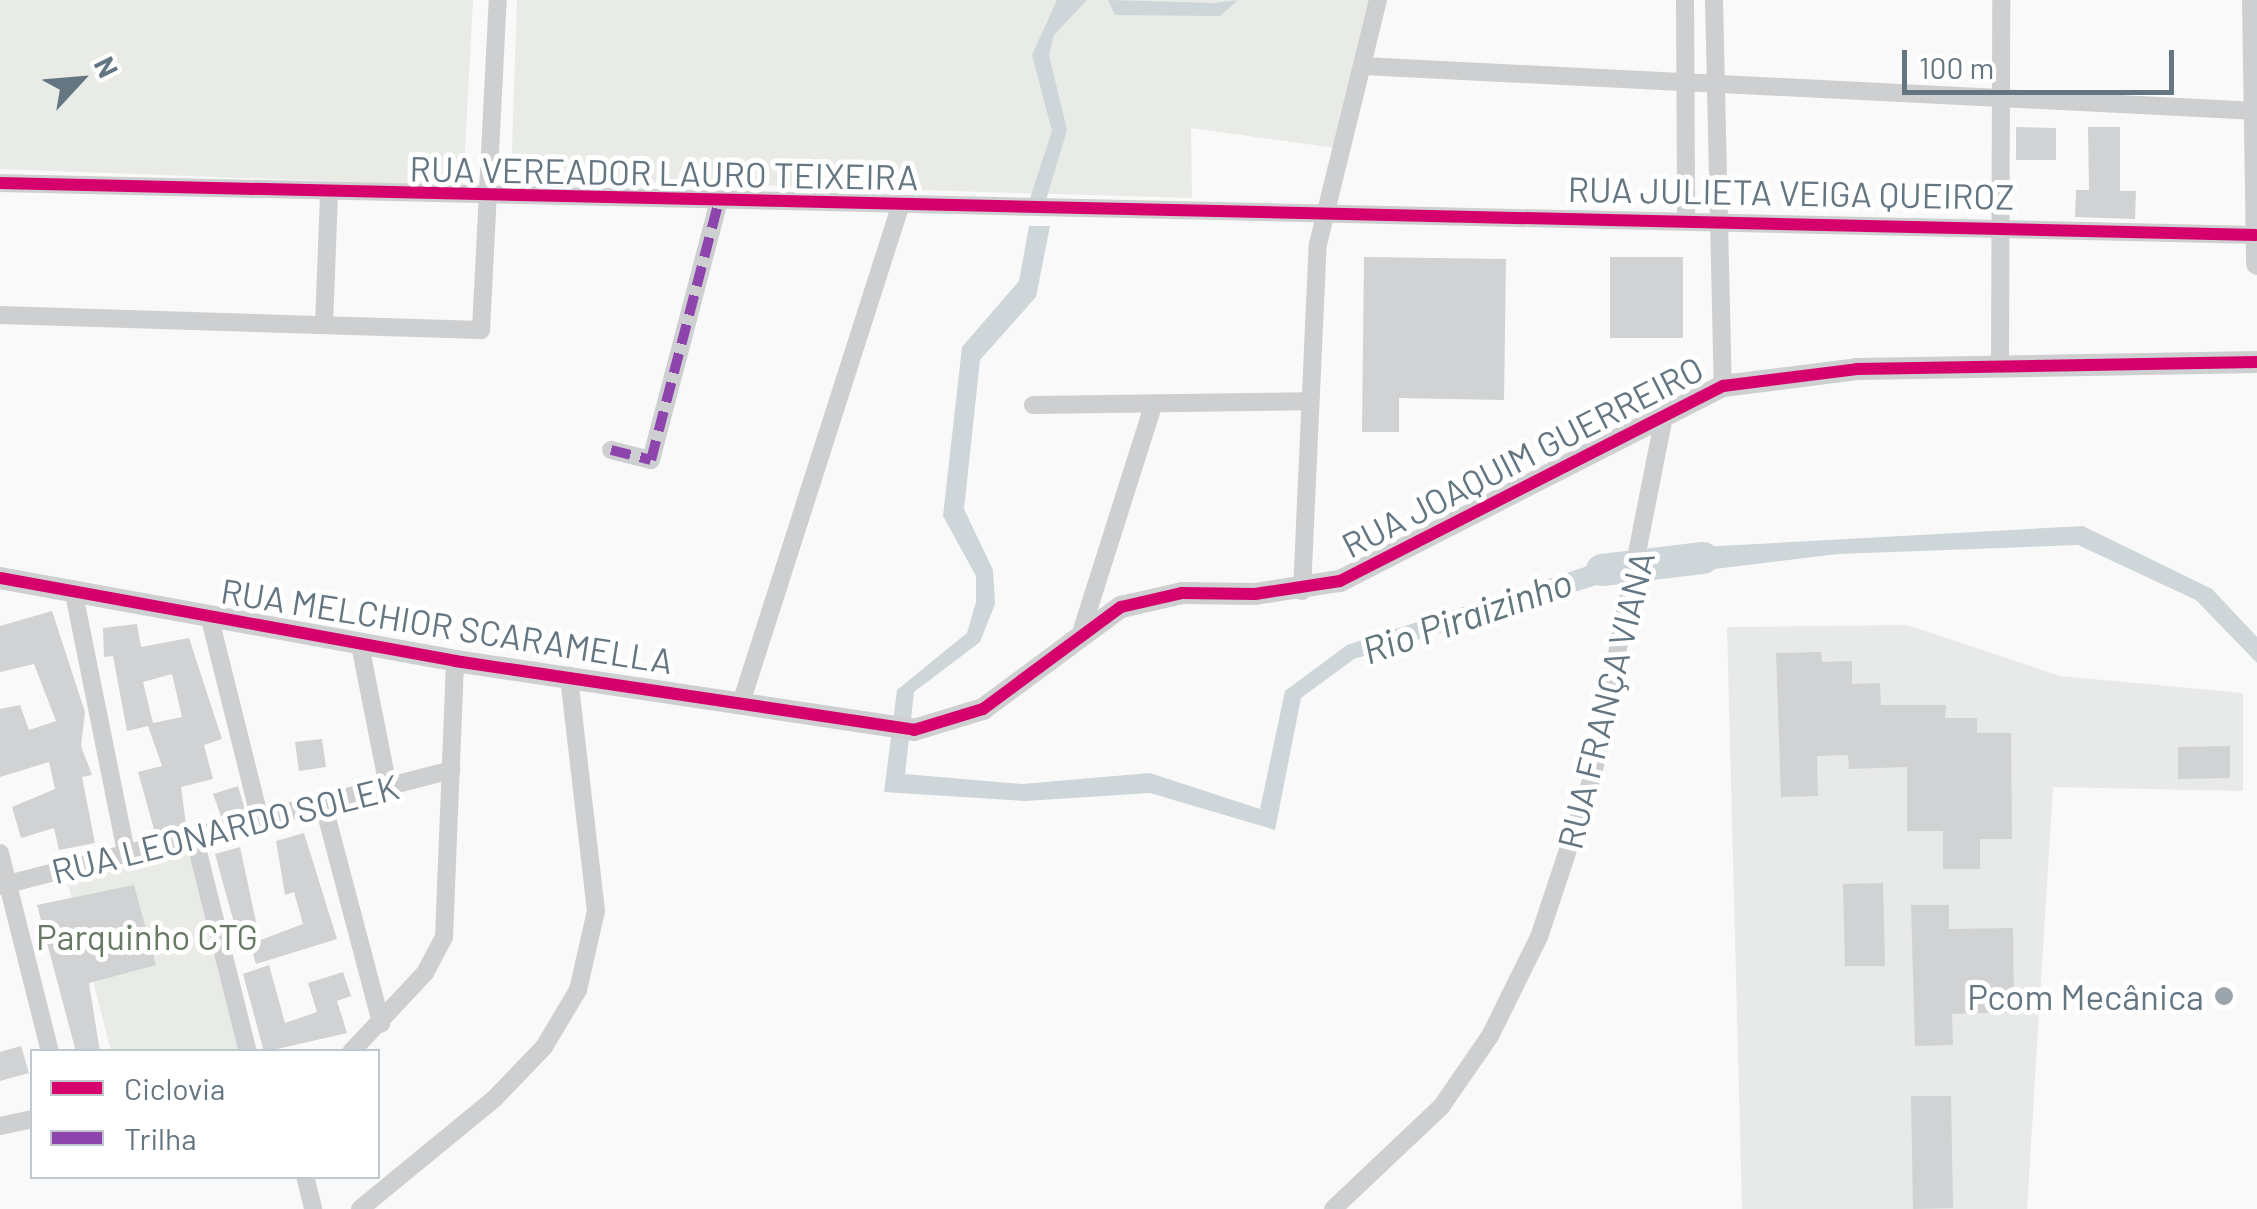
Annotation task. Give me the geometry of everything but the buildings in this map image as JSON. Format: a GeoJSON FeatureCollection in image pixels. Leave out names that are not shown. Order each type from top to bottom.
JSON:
{"type":"FeatureCollection","features":[{"type":"Feature","properties":{"kind":"street"},"geometry":{"type":"LineString","coordinates":[[0,315],[481,330],[498,0]]}},
{"type":"Feature","properties":{"kind":"street"},"geometry":{"type":"LineString","coordinates":[[1302,590],[1309,401],[1326,214],[1378,0]]}},
{"type":"Feature","properties":{"kind":"street"},"geometry":{"type":"LineString","coordinates":[[1685,0],[1686,220]]}},
{"type":"Feature","properties":{"kind":"street"},"geometry":{"type":"LineString","coordinates":[[1714,0],[1715,221],[1723,386]]}},
{"type":"Feature","properties":{"kind":"street"},"geometry":{"type":"LineString","coordinates":[[2000,367],[1996,224],[2001,0]]}},
{"type":"Feature","properties":{"kind":"street"},"geometry":{"type":"LineString","coordinates":[[2253,0],[2257,264]]}},
{"type":"Feature","properties":{"kind":"street"},"geometry":{"type":"LineString","coordinates":[[1364,66],[2255,111]]}},
{"type":"Feature","properties":{"kind":"street","name":"RUA VEREADOR LAURO TEIXEIRA"},"geometry":{"type":"LineString","coordinates":[[0,183],[329,196],[1326,214]]}},
{"type":"Feature","properties":{"kind":"street"},"geometry":{"type":"LineString","coordinates":[[324,325],[329,196]]}},
{"type":"Feature","properties":{"kind":"street"},"geometry":{"type":"LineString","coordinates":[[611,450],[651,460],[719,202]]}},
{"type":"Feature","properties":{"kind":"street"},"geometry":{"type":"LineString","coordinates":[[742,700],[900,207]]}},
{"type":"Feature","properties":{"kind":"street","name":"RUA JULIETA VEIGA QUEIROZ"},"geometry":{"type":"LineString","coordinates":[[1326,214],[1996,224],[2255,235]]}},
{"type":"Feature","properties":{"kind":"street","name":"RUA JOAQUIM GUERREIRO"},"geometry":{"type":"LineString","coordinates":[[914,730],[983,709],[1080,636],[1146,598],[1302,590],[1375,566],[1723,386],[1857,370],[2257,362]]}},
{"type":"Feature","properties":{"kind":"street"},"geometry":{"type":"LineString","coordinates":[[1032,405],[1309,401]]}},
{"type":"Feature","properties":{"kind":"street"},"geometry":{"type":"LineString","coordinates":[[1080,636],[1154,403]]}},
{"type":"Feature","properties":{"kind":"street","name":"RUA FRANÇA VIANA"},"geometry":{"type":"LineString","coordinates":[[1334,1209],[1441,1107],[1514,986],[1593,775],[1645,546],[1664,414]]}},
{"type":"Feature","properties":{"kind":"street","name":"RUA MELCHIOR SCARAMELLA"},"geometry":{"type":"LineString","coordinates":[[0,578],[455,661],[742,700],[885,728],[914,730]]}},
{"type":"Feature","properties":{"kind":"street"},"geometry":{"type":"LineString","coordinates":[[73,589],[126,852]]}},
{"type":"Feature","properties":{"kind":"street"},"geometry":{"type":"LineString","coordinates":[[210,619],[260,819]]}},
{"type":"Feature","properties":{"kind":"street"},"geometry":{"type":"LineString","coordinates":[[360,645],[388,786]]}},
{"type":"Feature","properties":{"kind":"street"},"geometry":{"type":"LineString","coordinates":[[354,1049],[381,1023],[444,937],[455,661]]}},
{"type":"Feature","properties":{"kind":"street"},"geometry":{"type":"LineString","coordinates":[[360,1209],[496,1098],[544,1047],[578,990],[596,911],[568,676]]}},
{"type":"Feature","properties":{"kind":"street","name":"RUA LEONARDO SOLEK"},"geometry":{"type":"LineString","coordinates":[[4,885],[451,770]]}},
{"type":"Feature","properties":{"kind":"street"},"geometry":{"type":"LineString","coordinates":[[323,803],[381,1023]]}},
{"type":"Feature","properties":{"kind":"street"},"geometry":{"type":"LineString","coordinates":[[194,836],[247,1049]]}},
{"type":"Feature","properties":{"kind":"street"},"geometry":{"type":"LineString","coordinates":[[0,854],[4,885],[49,1049]]}},
{"type":"Feature","properties":{"kind":"street"},"geometry":{"type":"LineString","coordinates":[[0,1126],[30,1119]]}},
{"type":"Feature","properties":{"kind":"street"},"geometry":{"type":"LineString","coordinates":[[306,1179],[313,1209]]}},
{"type":"Feature","properties":{"kind":"shaded area"},"geometry":{"type":"Polygon","coordinates":[[[1907,625],[2060,676],[2243,693],[2243,791],[2053,787],[2027,1209],[1742,1209],[1727,627],[1907,625]]]}},
{"type":"Feature","properties":{"kind":"green space"},"geometry":{"type":"Polygon","coordinates":[[[0,0],[473,0],[463,186],[0,169],[0,0]]]}},
{"type":"Feature","properties":{"kind":"green space"},"geometry":{"type":"Polygon","coordinates":[[[517,0],[1369,0],[1335,148],[1191,128],[1192,198],[511,178],[517,0]]]}},
{"type":"Feature","properties":{"kind":"green space","name":"Parquinho CTG"},"geometry":{"type":"Polygon","coordinates":[[[190,848],[240,1049],[110,1049],[68,884],[190,848]]]}},
{"type":"Feature","properties":{"kind":"water"},"geometry":{"type":"Polygon","coordinates":[[[1057,0],[1087,0],[1054,35],[1049,55],[1067,130],[1046,200],[1029,201],[1052,131],[1032,55],[1057,0]]]}},
{"type":"Feature","properties":{"kind":"water"},"geometry":{"type":"Polygon","coordinates":[[[1108,0],[1238,0],[1220,16],[1115,15],[1108,0]]]}},
{"type":"Feature","properties":{"kind":"water"},"geometry":{"type":"Polygon","coordinates":[[[1029,226],[1050,226],[1036,297],[980,360],[964,509],[993,570],[995,604],[980,642],[914,692],[905,774],[1022,784],[1150,773],[1260,809],[1285,691],[1347,645],[1609,559],[1640,558],[1640,572],[1354,659],[1301,698],[1275,830],[1150,793],[1025,801],[884,792],[897,690],[967,633],[976,602],[976,576],[943,516],[962,347],[1019,281],[1029,226]]]}},
{"type":"Feature","properties":{"kind":"water"},"geometry":{"type":"Polygon","coordinates":[[[2083,526],[2212,589],[2257,637],[2257,663],[2196,600],[2078,545],[1838,554],[1658,576],[1664,549],[2083,526]]]}},
{"type":"Feature","properties":{"kind":"waterway","name":"Rio Piraizinho"},"geometry":{"type":"LineString","coordinates":[[1602,570],[1703,558]]}},
{"type":"Feature","properties":{"kind":"marked path"},"geometry":{"type":"LineString","coordinates":[[611,450],[651,460],[719,201]]}},
{"type":"Feature","properties":{"kind":"cycle path"},"geometry":{"type":"LineString","coordinates":[[0,183],[2255,235]]}},
{"type":"Feature","properties":{"kind":"cycle path"},"geometry":{"type":"LineString","coordinates":[[0,578],[455,661],[914,730],[983,709],[1121,607],[1182,593],[1255,594],[1340,581],[1723,386],[1857,369],[2257,362]]}},
{"type":"Feature","properties":{"kind":"place","name":"Pcom Mecânica"},"geometry":{"type":"Point","coordinates":[2224,996]}}]}
